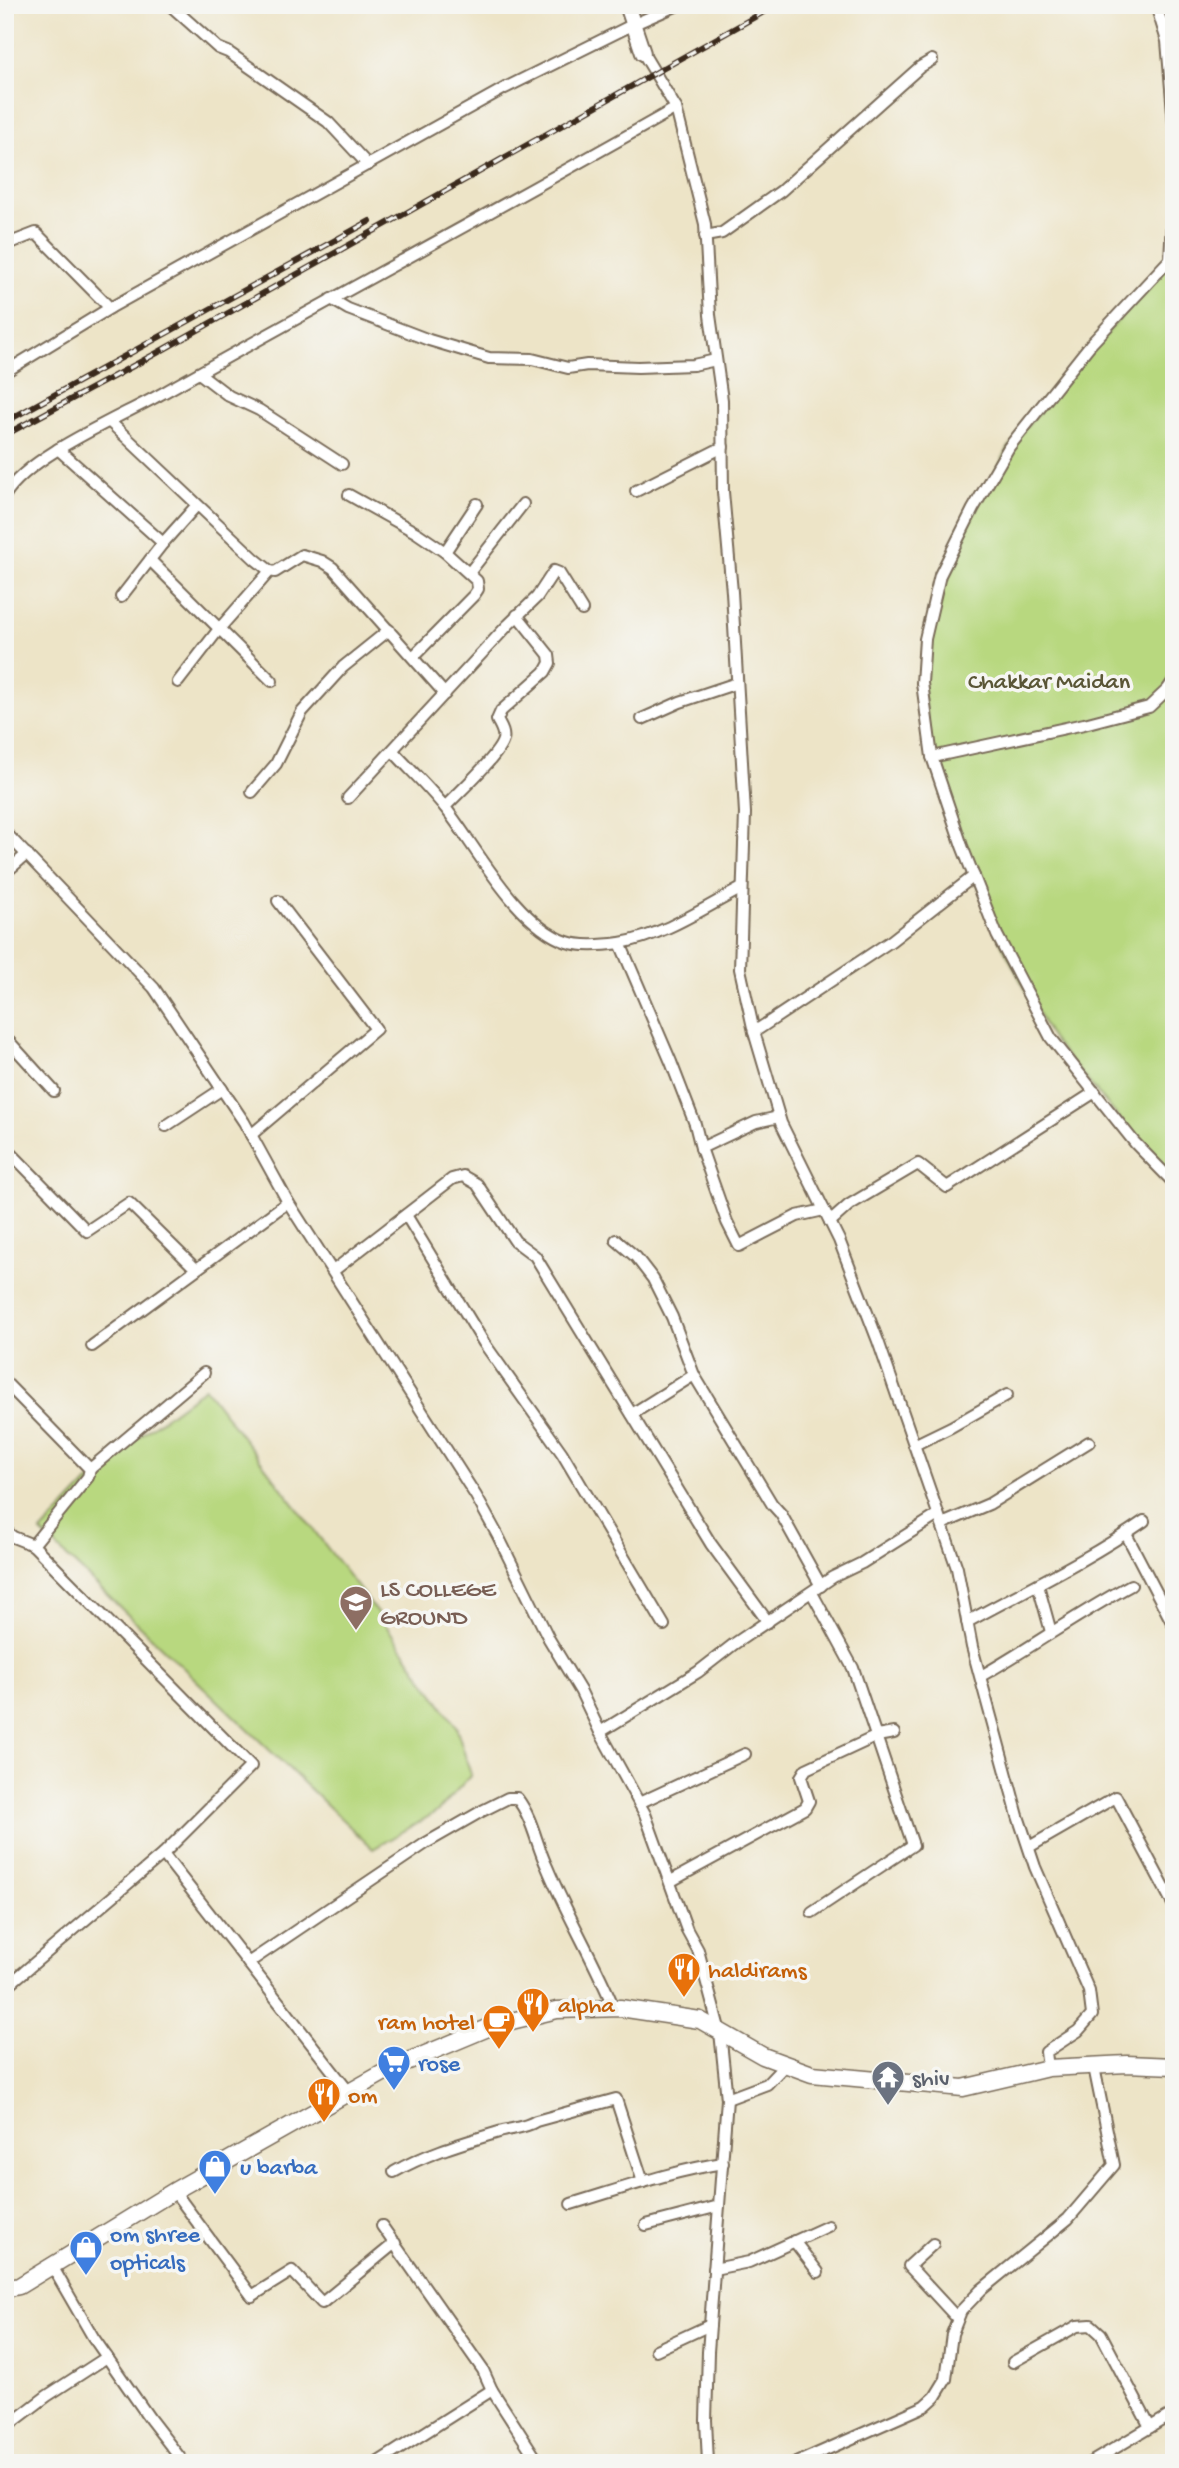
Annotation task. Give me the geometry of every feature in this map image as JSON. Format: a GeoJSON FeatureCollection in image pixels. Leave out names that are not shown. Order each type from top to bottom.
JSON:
{"type":"FeatureCollection","features":[{"type":"Feature","properties":{"kind":"main road"},"geometry":{"type":"LineString","coordinates":[[5,2289],[19,2286],[174,2191],[392,2068],[495,2025],[557,2010],[614,2008],[700,2020],[763,2056],[812,2074],[963,2088],[1048,2068],[1127,2064],[1174,2066]]}},
{"type":"Feature","properties":{"kind":"street"},"geometry":{"type":"LineString","coordinates":[[170,5],[218,48],[228,52],[328,122],[368,165]]}},
{"type":"Feature","properties":{"kind":"street"},"geometry":{"type":"LineString","coordinates":[[627,5],[643,53],[676,108],[705,224],[710,315],[722,400],[723,492],[732,592],[745,813],[740,969],[754,1032],[779,1117],[830,1222],[878,1341],[957,1568],[981,1676],[1035,1867],[1089,1991],[1092,2015],[1078,2031],[1046,2052],[1048,2068]]}},
{"type":"Feature","properties":{"kind":"street"},"geometry":{"type":"LineString","coordinates":[[5,372],[110,308],[505,88],[678,5]]}},
{"type":"Feature","properties":{"kind":"street"},"geometry":{"type":"LineString","coordinates":[[1156,5],[1167,41],[1174,124]]}},
{"type":"Feature","properties":{"kind":"street"},"geometry":{"type":"LineString","coordinates":[[1164,30],[1174,18]]}},
{"type":"Feature","properties":{"kind":"street"},"geometry":{"type":"LineString","coordinates":[[705,236],[722,233],[781,191],[920,67],[932,60]]}},
{"type":"Feature","properties":{"kind":"street"},"geometry":{"type":"LineString","coordinates":[[5,495],[12,484],[58,449],[503,207],[676,108]]}},
{"type":"Feature","properties":{"kind":"street"},"geometry":{"type":"LineString","coordinates":[[1174,184],[1172,257],[1090,345],[1009,447],[973,509],[940,575],[925,639],[922,683],[932,757],[997,935],[1051,1038],[1135,1143],[1174,1183]]}},
{"type":"Feature","properties":{"kind":"street"},"geometry":{"type":"LineString","coordinates":[[5,245],[36,233],[110,308]]}},
{"type":"Feature","properties":{"kind":"street"},"geometry":{"type":"LineString","coordinates":[[331,299],[348,309],[429,340],[489,358],[532,359],[568,368],[587,365],[693,365],[716,360]]}},
{"type":"Feature","properties":{"kind":"street"},"geometry":{"type":"LineString","coordinates":[[199,373],[229,397],[259,410],[342,464]]}},
{"type":"Feature","properties":{"kind":"street"},"geometry":{"type":"LineString","coordinates":[[110,422],[270,571],[275,572],[302,555],[322,561],[333,568],[445,694]]}},
{"type":"Feature","properties":{"kind":"street"},"geometry":{"type":"LineString","coordinates":[[636,491],[723,447]]}},
{"type":"Feature","properties":{"kind":"street"},"geometry":{"type":"LineString","coordinates":[[58,449],[163,543]]}},
{"type":"Feature","properties":{"kind":"street"},"geometry":{"type":"LineString","coordinates":[[349,495],[417,533],[445,552],[477,581],[478,589],[474,595],[413,657]]}},
{"type":"Feature","properties":{"kind":"street"},"geometry":{"type":"LineString","coordinates":[[445,552],[477,504]]}},
{"type":"Feature","properties":{"kind":"street"},"geometry":{"type":"LineString","coordinates":[[469,573],[523,504]]}},
{"type":"Feature","properties":{"kind":"street"},"geometry":{"type":"LineString","coordinates":[[121,597],[197,505]]}},
{"type":"Feature","properties":{"kind":"street"},"geometry":{"type":"LineString","coordinates":[[150,559],[272,681]]}},
{"type":"Feature","properties":{"kind":"street"},"geometry":{"type":"LineString","coordinates":[[178,682],[219,629],[270,571]]}},
{"type":"Feature","properties":{"kind":"street"},"geometry":{"type":"LineString","coordinates":[[348,798],[517,615],[537,597],[554,571],[559,573],[582,610]]}},
{"type":"Feature","properties":{"kind":"street"},"geometry":{"type":"LineString","coordinates":[[445,807],[503,741],[504,733],[497,720],[500,711],[545,672],[550,663],[549,655],[517,615]]}},
{"type":"Feature","properties":{"kind":"street"},"geometry":{"type":"LineString","coordinates":[[252,792],[276,764],[302,712],[343,667],[389,630]]}},
{"type":"Feature","properties":{"kind":"street"},"geometry":{"type":"LineString","coordinates":[[932,757],[1149,707],[1174,680]]}},
{"type":"Feature","properties":{"kind":"street"},"geometry":{"type":"LineString","coordinates":[[642,719],[680,702],[737,683]]}},
{"type":"Feature","properties":{"kind":"street"},"geometry":{"type":"LineString","coordinates":[[393,751],[445,807],[505,891],[544,930],[570,943],[620,943],[658,931],[741,888]]}},
{"type":"Feature","properties":{"kind":"street"},"geometry":{"type":"LineString","coordinates":[[5,832],[154,988],[222,1089],[288,1202],[476,1496],[549,1639],[581,1692],[639,1804],[705,1972],[720,2032],[727,2099],[710,2325],[706,2420],[708,2463]]}},
{"type":"Feature","properties":{"kind":"street"},"geometry":{"type":"LineString","coordinates":[[5,873],[27,854]]}},
{"type":"Feature","properties":{"kind":"street"},"geometry":{"type":"LineString","coordinates":[[754,1032],[891,941],[974,876]]}},
{"type":"Feature","properties":{"kind":"street"},"geometry":{"type":"LineString","coordinates":[[251,1135],[376,1029],[278,901]]}},
{"type":"Feature","properties":{"kind":"street"},"geometry":{"type":"LineString","coordinates":[[620,943],[671,1062],[695,1124],[727,1222],[739,1246],[797,1216],[824,1210]]}},
{"type":"Feature","properties":{"kind":"street"},"geometry":{"type":"LineString","coordinates":[[5,1037],[54,1091]]}},
{"type":"Feature","properties":{"kind":"street"},"geometry":{"type":"LineString","coordinates":[[166,1126],[222,1089]]}},
{"type":"Feature","properties":{"kind":"street"},"geometry":{"type":"LineString","coordinates":[[830,1222],[849,1205],[918,1164],[947,1187],[1095,1092]]}},
{"type":"Feature","properties":{"kind":"street"},"geometry":{"type":"LineString","coordinates":[[701,1148],[756,1122],[779,1117]]}},
{"type":"Feature","properties":{"kind":"street"},"geometry":{"type":"LineString","coordinates":[[5,1147],[87,1230],[129,1203],[196,1269]]}},
{"type":"Feature","properties":{"kind":"street"},"geometry":{"type":"LineString","coordinates":[[333,1271],[452,1179],[463,1175],[477,1184],[515,1241],[535,1256],[711,1544],[768,1622]]}},
{"type":"Feature","properties":{"kind":"street"},"geometry":{"type":"LineString","coordinates":[[92,1346],[288,1202]]}},
{"type":"Feature","properties":{"kind":"street"},"geometry":{"type":"LineString","coordinates":[[406,1215],[484,1343],[562,1453],[664,1625]]}},
{"type":"Feature","properties":{"kind":"street"},"geometry":{"type":"LineString","coordinates":[[616,1240],[636,1256],[653,1279],[672,1317],[694,1375],[780,1514],[853,1668],[913,1845],[811,1912]]}},
{"type":"Feature","properties":{"kind":"street"},"geometry":{"type":"LineString","coordinates":[[33,1545],[88,1477],[90,1469],[204,1373]]}},
{"type":"Feature","properties":{"kind":"street"},"geometry":{"type":"LineString","coordinates":[[632,1414],[694,1375]]}},
{"type":"Feature","properties":{"kind":"street"},"geometry":{"type":"LineString","coordinates":[[5,1382],[90,1469]]}},
{"type":"Feature","properties":{"kind":"street"},"geometry":{"type":"LineString","coordinates":[[914,1445],[1007,1395]]}},
{"type":"Feature","properties":{"kind":"street"},"geometry":{"type":"LineString","coordinates":[[600,1732],[698,1672],[816,1589],[940,1520],[989,1504],[1089,1442]]}},
{"type":"Feature","properties":{"kind":"street"},"geometry":{"type":"LineString","coordinates":[[967,1622],[1126,1534],[1144,1521]]}},
{"type":"Feature","properties":{"kind":"street"},"geometry":{"type":"LineString","coordinates":[[5,1530],[13,1537],[33,1545],[251,1766],[163,1854],[5,1988]]}},
{"type":"Feature","properties":{"kind":"street"},"geometry":{"type":"LineString","coordinates":[[1126,1534],[1173,1625]]}},
{"type":"Feature","properties":{"kind":"street"},"geometry":{"type":"LineString","coordinates":[[1038,1584],[1051,1632]]}},
{"type":"Feature","properties":{"kind":"street"},"geometry":{"type":"LineString","coordinates":[[981,1676],[1035,1645],[1090,1607],[1131,1585]]}},
{"type":"Feature","properties":{"kind":"street"},"geometry":{"type":"LineString","coordinates":[[671,1881],[805,1808],[809,1801],[801,1777],[806,1769],[877,1736],[894,1732]]}},
{"type":"Feature","properties":{"kind":"street"},"geometry":{"type":"LineString","coordinates":[[639,1804],[745,1754]]}},
{"type":"Feature","properties":{"kind":"street"},"geometry":{"type":"LineString","coordinates":[[1029,1847],[1116,1797],[1174,1906]]}},
{"type":"Feature","properties":{"kind":"street"},"geometry":{"type":"LineString","coordinates":[[248,1963],[446,1830],[508,1798],[517,1798],[531,1823],[560,1897],[614,2008]]}},
{"type":"Feature","properties":{"kind":"street"},"geometry":{"type":"LineString","coordinates":[[163,1854],[349,2092]]}},
{"type":"Feature","properties":{"kind":"street"},"geometry":{"type":"LineString","coordinates":[[727,2099],[767,2084],[786,2064]]}},
{"type":"Feature","properties":{"kind":"street"},"geometry":{"type":"LineString","coordinates":[[796,2463],[925,2406],[935,2397],[946,2379],[952,2334],[961,2311],[981,2290],[1068,2220],[1114,2165],[1094,2067]]}},
{"type":"Feature","properties":{"kind":"street"},"geometry":{"type":"LineString","coordinates":[[394,2172],[421,2157],[506,2129],[616,2099],[643,2182]]}},
{"type":"Feature","properties":{"kind":"street"},"geometry":{"type":"LineString","coordinates":[[571,2204],[699,2166],[723,2163]]}},
{"type":"Feature","properties":{"kind":"street"},"geometry":{"type":"LineString","coordinates":[[174,2191],[252,2296],[292,2271],[323,2303],[395,2243]]}},
{"type":"Feature","properties":{"kind":"street"},"geometry":{"type":"LineString","coordinates":[[646,2225],[719,2206]]}},
{"type":"Feature","properties":{"kind":"street"},"geometry":{"type":"LineString","coordinates":[[382,2226],[484,2371],[492,2390],[539,2463]]}},
{"type":"Feature","properties":{"kind":"street"},"geometry":{"type":"LineString","coordinates":[[714,2269],[749,2262],[828,2226]]}},
{"type":"Feature","properties":{"kind":"street"},"geometry":{"type":"LineString","coordinates":[[794,2241],[818,2272]]}},
{"type":"Feature","properties":{"kind":"street"},"geometry":{"type":"LineString","coordinates":[[933,2244],[909,2266],[957,2318]]}},
{"type":"Feature","properties":{"kind":"street"},"geometry":{"type":"LineString","coordinates":[[52,2266],[107,2357],[184,2463]]}},
{"type":"Feature","properties":{"kind":"street"},"geometry":{"type":"LineString","coordinates":[[656,2350],[710,2325]]}},
{"type":"Feature","properties":{"kind":"street"},"geometry":{"type":"LineString","coordinates":[[1013,2362],[1077,2326],[1091,2325],[1101,2334],[1150,2427]]}},
{"type":"Feature","properties":{"kind":"street"},"geometry":{"type":"LineString","coordinates":[[5,2428],[47,2396],[107,2357]]}},
{"type":"Feature","properties":{"kind":"street"},"geometry":{"type":"LineString","coordinates":[[377,2463],[492,2390]]}},
{"type":"Feature","properties":{"kind":"street"},"geometry":{"type":"LineString","coordinates":[[1090,2463],[1174,2413]]}},
{"type":"Feature","properties":{"kind":"green space","name":"Chakkar Maidan"},"geometry":{"type":"Polygon","coordinates":[[[1174,255],[1174,1183],[1051,1038],[997,935],[932,757],[922,683],[940,575],[1009,447],[1174,255]]]}},
{"type":"Feature","properties":{"kind":"green space"},"geometry":{"type":"Polygon","coordinates":[[[205,1388],[378,1614],[456,1726],[471,1775],[438,1811],[373,1849],[41,1532],[115,1454],[205,1388]]]}},
{"type":"Feature","properties":{"kind":"railway"},"geometry":{"type":"LineString","coordinates":[[5,435],[157,353],[776,5]]}},
{"type":"Feature","properties":{"kind":"railway"},"geometry":{"type":"LineString","coordinates":[[5,422],[370,221]]}},
{"type":"Feature","properties":{"kind":"place","name":"LS COLLEGE GROUND"},"geometry":{"type":"Point","coordinates":[356,1632]}},
{"type":"Feature","properties":{"kind":"place","name":"haldirams"},"geometry":{"type":"Point","coordinates":[684,1999]}},
{"type":"Feature","properties":{"kind":"place","name":"alpha"},"geometry":{"type":"Point","coordinates":[533,2034]}},
{"type":"Feature","properties":{"kind":"place","name":"ram hotel"},"geometry":{"type":"Point","coordinates":[499,2051]}},
{"type":"Feature","properties":{"kind":"place","name":"rose"},"geometry":{"type":"Point","coordinates":[394,2092]}},
{"type":"Feature","properties":{"kind":"place","name":"shiv"},"geometry":{"type":"Point","coordinates":[888,2107]}},
{"type":"Feature","properties":{"kind":"place","name":"om"},"geometry":{"type":"Point","coordinates":[324,2124]}},
{"type":"Feature","properties":{"kind":"place","name":"u barba"},"geometry":{"type":"Point","coordinates":[215,2196]}},
{"type":"Feature","properties":{"kind":"place","name":"om shree opticals"},"geometry":{"type":"Point","coordinates":[86,2277]}}]}
